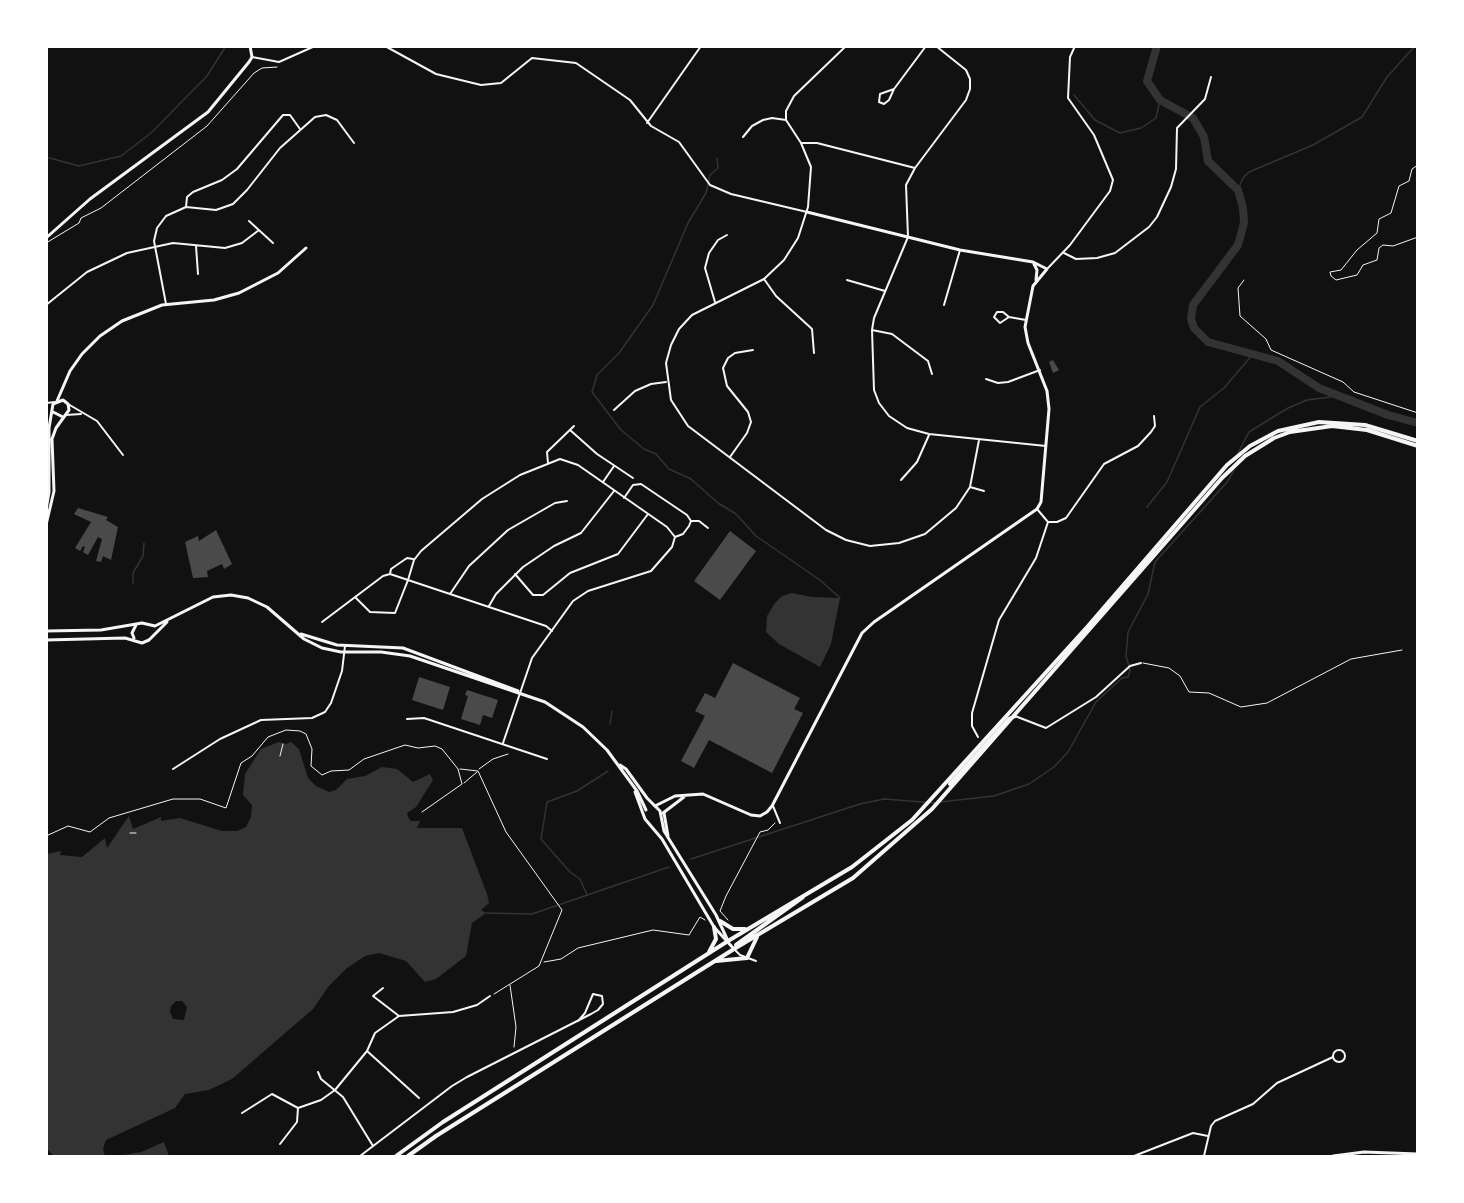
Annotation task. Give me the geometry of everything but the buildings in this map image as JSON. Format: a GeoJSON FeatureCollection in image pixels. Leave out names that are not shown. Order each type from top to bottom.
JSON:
{"type":"FeatureCollection","features":[{"type":"Feature","properties":{"kind":"highway"},"geometry":{"type":"LineString","coordinates":[[933,799],[1209,485],[1250,446],[1291,427],[1335,421],[1365,424],[1418,441]]}},
{"type":"Feature","properties":{"kind":"highway"},"geometry":{"type":"LineString","coordinates":[[408,1156],[710,963],[846,882],[890,848],[947,794],[1222,478],[1258,447],[1290,432],[1332,426],[1367,430],[1418,446]]}},
{"type":"Feature","properties":{"kind":"highway"},"geometry":{"type":"LineString","coordinates":[[396,1156],[443,1122],[708,953],[870,855],[933,799],[1009,719],[1015,716]]}},
{"type":"Feature","properties":{"kind":"highway"},"geometry":{"type":"LineString","coordinates":[[734,949],[746,937],[796,905],[806,895]]}},
{"type":"Feature","properties":{"kind":"highway"},"geometry":{"type":"LineString","coordinates":[[720,921],[733,928],[748,928]]}},
{"type":"Feature","properties":{"kind":"highway"},"geometry":{"type":"LineString","coordinates":[[708,953],[715,942],[714,927]]}},
{"type":"Feature","properties":{"kind":"highway"},"geometry":{"type":"LineString","coordinates":[[710,963],[747,958],[749,950],[759,935]]}},
{"type":"Feature","properties":{"kind":"street"},"geometry":{"type":"LineString","coordinates":[[46,238],[90,199],[208,112],[252,57],[250,46]]}},
{"type":"Feature","properties":{"kind":"street"},"geometry":{"type":"LineString","coordinates":[[252,57],[279,62],[315,46]]}},
{"type":"Feature","properties":{"kind":"street"},"geometry":{"type":"LineString","coordinates":[[385,46],[436,74],[481,85],[501,83],[532,58],[576,63],[630,100],[647,123],[679,142],[710,185],[731,194],[960,250],[1033,262],[1047,269]]}},
{"type":"Feature","properties":{"kind":"street"},"geometry":{"type":"LineString","coordinates":[[647,123],[701,46]]}},
{"type":"Feature","properties":{"kind":"street"},"geometry":{"type":"LineString","coordinates":[[846,46],[794,96],[789,104],[786,120],[801,143],[811,167],[807,212],[798,238],[784,260],[764,279],[692,315],[679,329],[666,363],[666,382],[671,400],[683,421],[826,530],[846,540],[870,546],[899,543],[925,534],[956,508],[970,487],[979,440]]}},
{"type":"Feature","properties":{"kind":"street"},"geometry":{"type":"LineString","coordinates":[[894,89],[880,94],[879,102],[887,103],[894,89],[926,46]]}},
{"type":"Feature","properties":{"kind":"street"},"geometry":{"type":"LineString","coordinates":[[936,46],[966,70],[970,79],[970,89],[966,100],[915,168],[905,193],[908,237],[874,318],[872,330],[871,359],[874,390],[879,403],[889,416],[907,428],[929,434],[1046,446]]}},
{"type":"Feature","properties":{"kind":"street"},"geometry":{"type":"LineString","coordinates":[[1035,282],[1064,253],[1110,191],[1113,180],[1094,135],[1068,98],[1070,57],[1075,46]]}},
{"type":"Feature","properties":{"kind":"street"},"geometry":{"type":"LineString","coordinates":[[1064,253],[1076,259],[1097,258],[1115,253],[1149,227],[1157,217],[1171,187],[1176,169],[1175,132],[1186,116],[1208,93],[1211,76]]}},
{"type":"Feature","properties":{"kind":"street"},"geometry":{"type":"LineString","coordinates":[[186,207],[188,195],[198,188],[222,180],[237,169],[284,115],[290,115],[300,129]]}},
{"type":"Feature","properties":{"kind":"street"},"geometry":{"type":"LineString","coordinates":[[166,304],[154,246],[154,235],[161,221],[172,211],[186,207],[216,210],[233,204],[300,129],[315,117],[332,117],[342,124],[354,143]]}},
{"type":"Feature","properties":{"kind":"street"},"geometry":{"type":"LineString","coordinates":[[743,137],[752,126],[763,120],[772,118],[786,120]]}},
{"type":"Feature","properties":{"kind":"street"},"geometry":{"type":"LineString","coordinates":[[801,143],[816,143],[915,168]]}},
{"type":"Feature","properties":{"kind":"street"},"geometry":{"type":"LineString","coordinates":[[249,221],[273,243]]}},
{"type":"Feature","properties":{"kind":"street"},"geometry":{"type":"LineString","coordinates":[[46,305],[64,288],[98,266],[154,246],[176,243],[232,247],[247,240],[258,230]]}},
{"type":"Feature","properties":{"kind":"street"},"geometry":{"type":"LineString","coordinates":[[715,302],[705,268],[709,253],[718,240],[727,235]]}},
{"type":"Feature","properties":{"kind":"street"},"geometry":{"type":"LineString","coordinates":[[196,246],[198,274]]}},
{"type":"Feature","properties":{"kind":"street"},"geometry":{"type":"LineString","coordinates":[[46,510],[50,492],[48,437],[56,401],[76,362],[100,336],[132,316],[166,304],[214,300],[250,289],[278,273],[306,248]]}},
{"type":"Feature","properties":{"kind":"street"},"geometry":{"type":"LineString","coordinates":[[944,305],[960,250]]}},
{"type":"Feature","properties":{"kind":"street"},"geometry":{"type":"LineString","coordinates":[[644,815],[646,810],[675,796],[706,794],[754,816],[763,814],[772,806],[862,633],[874,622],[1037,509],[1041,499],[1049,409],[1047,391],[1028,343],[1026,320],[1038,270],[1033,262]]}},
{"type":"Feature","properties":{"kind":"street"},"geometry":{"type":"LineString","coordinates":[[764,279],[776,296],[812,329],[814,353]]}},
{"type":"Feature","properties":{"kind":"street"},"geometry":{"type":"LineString","coordinates":[[847,280],[886,291]]}},
{"type":"Feature","properties":{"kind":"street"},"geometry":{"type":"LineString","coordinates":[[1009,317],[1000,323],[994,317],[1000,311],[1009,317],[1026,320]]}},
{"type":"Feature","properties":{"kind":"street"},"geometry":{"type":"LineString","coordinates":[[872,330],[892,334],[928,361],[932,374]]}},
{"type":"Feature","properties":{"kind":"street"},"geometry":{"type":"LineString","coordinates":[[730,457],[747,434],[751,423],[748,412],[727,386],[723,368],[728,358],[735,353],[753,351]]}},
{"type":"Feature","properties":{"kind":"street"},"geometry":{"type":"LineString","coordinates":[[986,379],[998,383],[1008,382],[1040,370]]}},
{"type":"Feature","properties":{"kind":"street"},"geometry":{"type":"LineString","coordinates":[[614,411],[635,391],[651,384],[666,382]]}},
{"type":"Feature","properties":{"kind":"street"},"geometry":{"type":"LineString","coordinates":[[46,525],[54,491],[49,458],[53,434],[69,410],[63,387]]}},
{"type":"Feature","properties":{"kind":"street"},"geometry":{"type":"LineString","coordinates":[[82,413],[64,416],[53,411],[46,404],[56,401],[67,403],[97,421],[123,456]]}},
{"type":"Feature","properties":{"kind":"street"},"geometry":{"type":"LineString","coordinates":[[1037,509],[1048,522],[1057,522],[1066,518],[1104,464],[1138,446],[1151,432],[1155,426],[1154,416]]}},
{"type":"Feature","properties":{"kind":"street"},"geometry":{"type":"LineString","coordinates":[[548,463],[546,452],[574,426]]}},
{"type":"Feature","properties":{"kind":"street"},"geometry":{"type":"LineString","coordinates":[[570,430],[614,466],[633,478]]}},
{"type":"Feature","properties":{"kind":"street"},"geometry":{"type":"LineString","coordinates":[[901,480],[923,452],[929,434]]}},
{"type":"Feature","properties":{"kind":"street"},"geometry":{"type":"LineString","coordinates":[[355,597],[370,612],[395,613],[414,560],[421,551],[482,499],[520,476],[560,459],[570,461],[603,482],[672,531],[675,537],[673,545],[654,569],[583,593],[573,601],[532,658],[503,743]]}},
{"type":"Feature","properties":{"kind":"street"},"geometry":{"type":"LineString","coordinates":[[603,482],[614,466]]}},
{"type":"Feature","properties":{"kind":"street"},"geometry":{"type":"LineString","coordinates":[[624,498],[633,485],[641,484],[691,520],[699,521],[708,528]]}},
{"type":"Feature","properties":{"kind":"street"},"geometry":{"type":"LineString","coordinates":[[970,487],[984,490]]}},
{"type":"Feature","properties":{"kind":"street"},"geometry":{"type":"LineString","coordinates":[[489,606],[496,594],[515,574],[543,553],[581,533],[614,491]]}},
{"type":"Feature","properties":{"kind":"street"},"geometry":{"type":"LineString","coordinates":[[450,594],[469,566],[508,530],[555,503],[567,501]]}},
{"type":"Feature","properties":{"kind":"street"},"geometry":{"type":"LineString","coordinates":[[515,574],[533,595],[543,595],[563,577],[618,554],[648,514]]}},
{"type":"Feature","properties":{"kind":"street"},"geometry":{"type":"LineString","coordinates":[[675,537],[683,534],[691,520]]}},
{"type":"Feature","properties":{"kind":"street"},"geometry":{"type":"LineString","coordinates":[[978,737],[972,726],[972,713],[999,620],[1036,558],[1048,522]]}},
{"type":"Feature","properties":{"kind":"street"},"geometry":{"type":"LineString","coordinates":[[390,574],[392,569],[407,558],[414,560]]}},
{"type":"Feature","properties":{"kind":"street"},"geometry":{"type":"LineString","coordinates":[[322,622],[383,576],[390,574],[546,626],[552,631]]}},
{"type":"Feature","properties":{"kind":"street"},"geometry":{"type":"LineString","coordinates":[[46,639],[123,638],[142,643],[168,621],[205,600],[231,595],[261,604],[300,633],[328,643],[403,648],[511,686],[519,692]]}},
{"type":"Feature","properties":{"kind":"street"},"geometry":{"type":"LineString","coordinates":[[46,631],[101,630],[168,621]]}},
{"type":"Feature","properties":{"kind":"street"},"geometry":{"type":"LineString","coordinates":[[135,640],[132,633],[138,624]]}},
{"type":"Feature","properties":{"kind":"street"},"geometry":{"type":"LineString","coordinates":[[148,625],[151,637]]}},
{"type":"Feature","properties":{"kind":"street"},"geometry":{"type":"LineString","coordinates":[[300,633],[304,639],[322,648],[345,652],[381,652],[410,656],[545,702],[576,721],[619,764],[627,769],[660,811],[662,828],[720,921],[728,941]]}},
{"type":"Feature","properties":{"kind":"street"},"geometry":{"type":"LineString","coordinates":[[173,769],[220,739],[261,720],[312,718],[325,712],[331,703],[342,670],[345,645]]}},
{"type":"Feature","properties":{"kind":"street"},"geometry":{"type":"LineString","coordinates":[[1015,716],[1046,728],[1096,697],[1131,666],[1141,663]]}},
{"type":"Feature","properties":{"kind":"street"},"geometry":{"type":"LineString","coordinates":[[407,719],[424,718],[547,759]]}},
{"type":"Feature","properties":{"kind":"street"},"geometry":{"type":"LineString","coordinates":[[619,764],[646,810]]}},
{"type":"Feature","properties":{"kind":"street"},"geometry":{"type":"LineString","coordinates":[[632,785],[647,821],[662,839],[714,927],[734,949],[756,961]]}},
{"type":"Feature","properties":{"kind":"street"},"geometry":{"type":"LineString","coordinates":[[647,821],[655,823],[685,796]]}},
{"type":"Feature","properties":{"kind":"street"},"geometry":{"type":"LineString","coordinates":[[772,806],[780,823]]}},
{"type":"Feature","properties":{"kind":"street"},"geometry":{"type":"LineString","coordinates":[[664,813],[668,836]]}},
{"type":"Feature","properties":{"kind":"street"},"geometry":{"type":"LineString","coordinates":[[383,988],[373,996],[399,1016]]}},
{"type":"Feature","properties":{"kind":"street"},"geometry":{"type":"LineString","coordinates":[[360,1156],[452,1086],[578,1021],[601,1007],[602,996],[593,994],[585,1013],[578,1021]]}},
{"type":"Feature","properties":{"kind":"street"},"geometry":{"type":"LineString","coordinates":[[242,1113],[272,1094],[298,1108],[321,1100],[334,1090],[367,1051],[375,1034],[399,1016],[453,1012],[477,1005],[490,996]]}},
{"type":"Feature","properties":{"kind":"street"},"geometry":{"type":"LineString","coordinates":[[1204,1156],[1215,1122],[1252,1104],[1278,1083],[1333,1057],[1334,1052],[1338,1049],[1345,1052],[1342,1062],[1336,1061],[1333,1057]]}},
{"type":"Feature","properties":{"kind":"street"},"geometry":{"type":"LineString","coordinates":[[367,1051],[419,1098]]}},
{"type":"Feature","properties":{"kind":"street"},"geometry":{"type":"LineString","coordinates":[[318,1072],[321,1079],[350,1107],[373,1146]]}},
{"type":"Feature","properties":{"kind":"street"},"geometry":{"type":"LineString","coordinates":[[280,1144],[297,1122],[298,1108]]}},
{"type":"Feature","properties":{"kind":"street"},"geometry":{"type":"LineString","coordinates":[[1134,1156],[1193,1133],[1209,1136]]}},
{"type":"Feature","properties":{"kind":"street"},"geometry":{"type":"LineString","coordinates":[[1333,1156],[1364,1152],[1418,1154]]}},
{"type":"Feature","properties":{"kind":"lane"},"geometry":{"type":"LineString","coordinates":[[1141,663],[1169,668],[1180,676],[1189,692],[1209,693],[1241,707],[1267,703],[1351,659],[1402,650]]}},
{"type":"Feature","properties":{"kind":"path"},"geometry":{"type":"LineString","coordinates":[[46,243],[79,223],[81,218],[102,208],[207,126],[254,73],[262,68],[278,68]]}},
{"type":"Feature","properties":{"kind":"path"},"geometry":{"type":"LineString","coordinates":[[1418,165],[1412,169],[1409,181],[1399,186],[1391,213],[1379,219],[1377,233],[1357,250],[1341,270],[1330,272],[1331,276],[1336,280],[1357,275],[1363,265],[1377,260],[1379,248],[1383,245],[1393,246],[1418,237]]}},
{"type":"Feature","properties":{"kind":"path"},"geometry":{"type":"LineString","coordinates":[[1244,280],[1238,288],[1240,316],[1266,339],[1271,350],[1343,382],[1354,392],[1418,413]]}},
{"type":"Feature","properties":{"kind":"path"},"geometry":{"type":"LineString","coordinates":[[46,836],[68,826],[90,832],[110,818],[173,800],[200,800],[226,808],[241,763],[252,756],[268,737],[286,730],[300,730],[306,734],[312,753],[311,766],[322,775],[331,771],[349,770],[364,759],[405,745],[418,748],[438,747],[446,753],[458,769],[462,784]]}},
{"type":"Feature","properties":{"kind":"path"},"geometry":{"type":"LineString","coordinates":[[280,756],[283,744]]}},
{"type":"Feature","properties":{"kind":"path"},"geometry":{"type":"LineString","coordinates":[[422,812],[493,759],[508,754]]}},
{"type":"Feature","properties":{"kind":"path"},"geometry":{"type":"LineString","coordinates":[[458,769],[478,771]]}},
{"type":"Feature","properties":{"kind":"path"},"geometry":{"type":"LineString","coordinates":[[478,771],[506,832],[562,910],[539,966],[490,996]]}},
{"type":"Feature","properties":{"kind":"path"},"geometry":{"type":"LineString","coordinates":[[733,928],[734,925],[720,910],[759,833],[771,827],[777,817]]}},
{"type":"Feature","properties":{"kind":"path"},"geometry":{"type":"LineString","coordinates":[[130,833],[136,833]]}},
{"type":"Feature","properties":{"kind":"path"},"geometry":{"type":"LineString","coordinates":[[542,961],[561,960],[571,950],[656,929],[689,935],[700,917],[706,922]]}},
{"type":"Feature","properties":{"kind":"path"},"geometry":{"type":"LineString","coordinates":[[510,983],[515,1023],[513,1054]]}},
{"type":"Feature","properties":{"kind":"shaded area"},"geometry":{"type":"Polygon","coordinates":[[[792,593],[812,597],[840,598],[831,644],[820,667],[779,644],[766,632],[767,616],[775,603],[782,596],[792,593]]]}},
{"type":"Feature","properties":{"kind":"shaded area"},"geometry":{"type":"Polygon","coordinates":[[[279,742],[286,744],[291,742],[299,749],[308,778],[316,786],[329,792],[336,790],[347,779],[365,776],[382,767],[397,769],[413,782],[430,774],[433,780],[416,807],[407,813],[408,817],[411,821],[420,821],[417,828],[462,828],[489,903],[481,910],[486,913],[472,923],[466,956],[436,979],[425,982],[406,961],[379,953],[365,956],[347,968],[328,987],[313,1009],[232,1079],[209,1090],[185,1094],[175,1108],[106,1140],[103,1149],[105,1156],[54,1156],[47,1149],[47,854],[61,851],[60,855],[82,857],[105,838],[107,848],[129,816],[133,829],[161,817],[161,821],[180,818],[222,831],[237,831],[246,827],[251,817],[252,805],[243,795],[245,774],[261,749],[279,742]],[[176,1001],[171,1006],[170,1012],[173,1019],[184,1020],[187,1007],[182,1001],[176,1001]]]}},
{"type":"Feature","properties":{"kind":"shaded area"},"geometry":{"type":"Polygon","coordinates":[[[164,1142],[169,1156],[118,1156],[141,1152],[164,1142]]]}},
{"type":"Feature","properties":{"kind":"waterway"},"geometry":{"type":"LineString","coordinates":[[46,157],[79,166],[121,156],[151,133],[207,76],[226,46]]}},
{"type":"Feature","properties":{"kind":"waterway"},"geometry":{"type":"LineString","coordinates":[[1157,46],[1147,81],[1160,100],[1193,118],[1204,137],[1208,161],[1238,190],[1243,208],[1244,223],[1238,245],[1193,305],[1191,319],[1194,328],[1208,342],[1278,361],[1319,388],[1388,415],[1418,423]]}},
{"type":"Feature","properties":{"kind":"waterway"},"geometry":{"type":"LineString","coordinates":[[1238,190],[1243,178],[1249,172],[1313,145],[1362,117],[1387,77],[1415,46]]}},
{"type":"Feature","properties":{"kind":"waterway"},"geometry":{"type":"LineString","coordinates":[[1074,95],[1095,120],[1120,133],[1141,128],[1156,118],[1160,100]]}},
{"type":"Feature","properties":{"kind":"waterway"},"geometry":{"type":"LineString","coordinates":[[717,158],[718,168],[710,175],[706,193],[688,223],[653,305],[619,353],[597,375],[592,392],[621,430],[644,449],[656,454],[669,469],[691,479],[718,503],[736,514],[756,536],[820,580],[840,598]]}},
{"type":"Feature","properties":{"kind":"waterway"},"geometry":{"type":"LineString","coordinates":[[1147,507],[1167,482],[1200,407],[1224,388],[1253,354]]}},
{"type":"Feature","properties":{"kind":"waterway"},"geometry":{"type":"LineString","coordinates":[[1238,453],[1249,432],[1288,408],[1307,400],[1338,396]]}},
{"type":"Feature","properties":{"kind":"waterway"},"geometry":{"type":"LineString","coordinates":[[940,802],[994,796],[1029,784],[1054,767],[1068,752],[1096,702],[1122,678],[1128,677],[1130,670],[1126,656],[1128,632],[1148,594],[1155,562],[1228,481],[1234,470]]}},
{"type":"Feature","properties":{"kind":"waterway"},"geometry":{"type":"LineString","coordinates":[[133,583],[133,573],[143,556],[144,543]]}},
{"type":"Feature","properties":{"kind":"waterway"},"geometry":{"type":"LineString","coordinates":[[610,724],[612,711]]}},
{"type":"Feature","properties":{"kind":"waterway"},"geometry":{"type":"LineString","coordinates":[[587,895],[580,879],[570,872],[541,839],[547,802],[577,791],[608,771]]}},
{"type":"Feature","properties":{"kind":"waterway"},"geometry":{"type":"LineString","coordinates":[[691,859],[860,804],[884,799],[935,803]]}},
{"type":"Feature","properties":{"kind":"waterway"},"geometry":{"type":"LineString","coordinates":[[486,913],[532,914],[669,867]]}}]}
